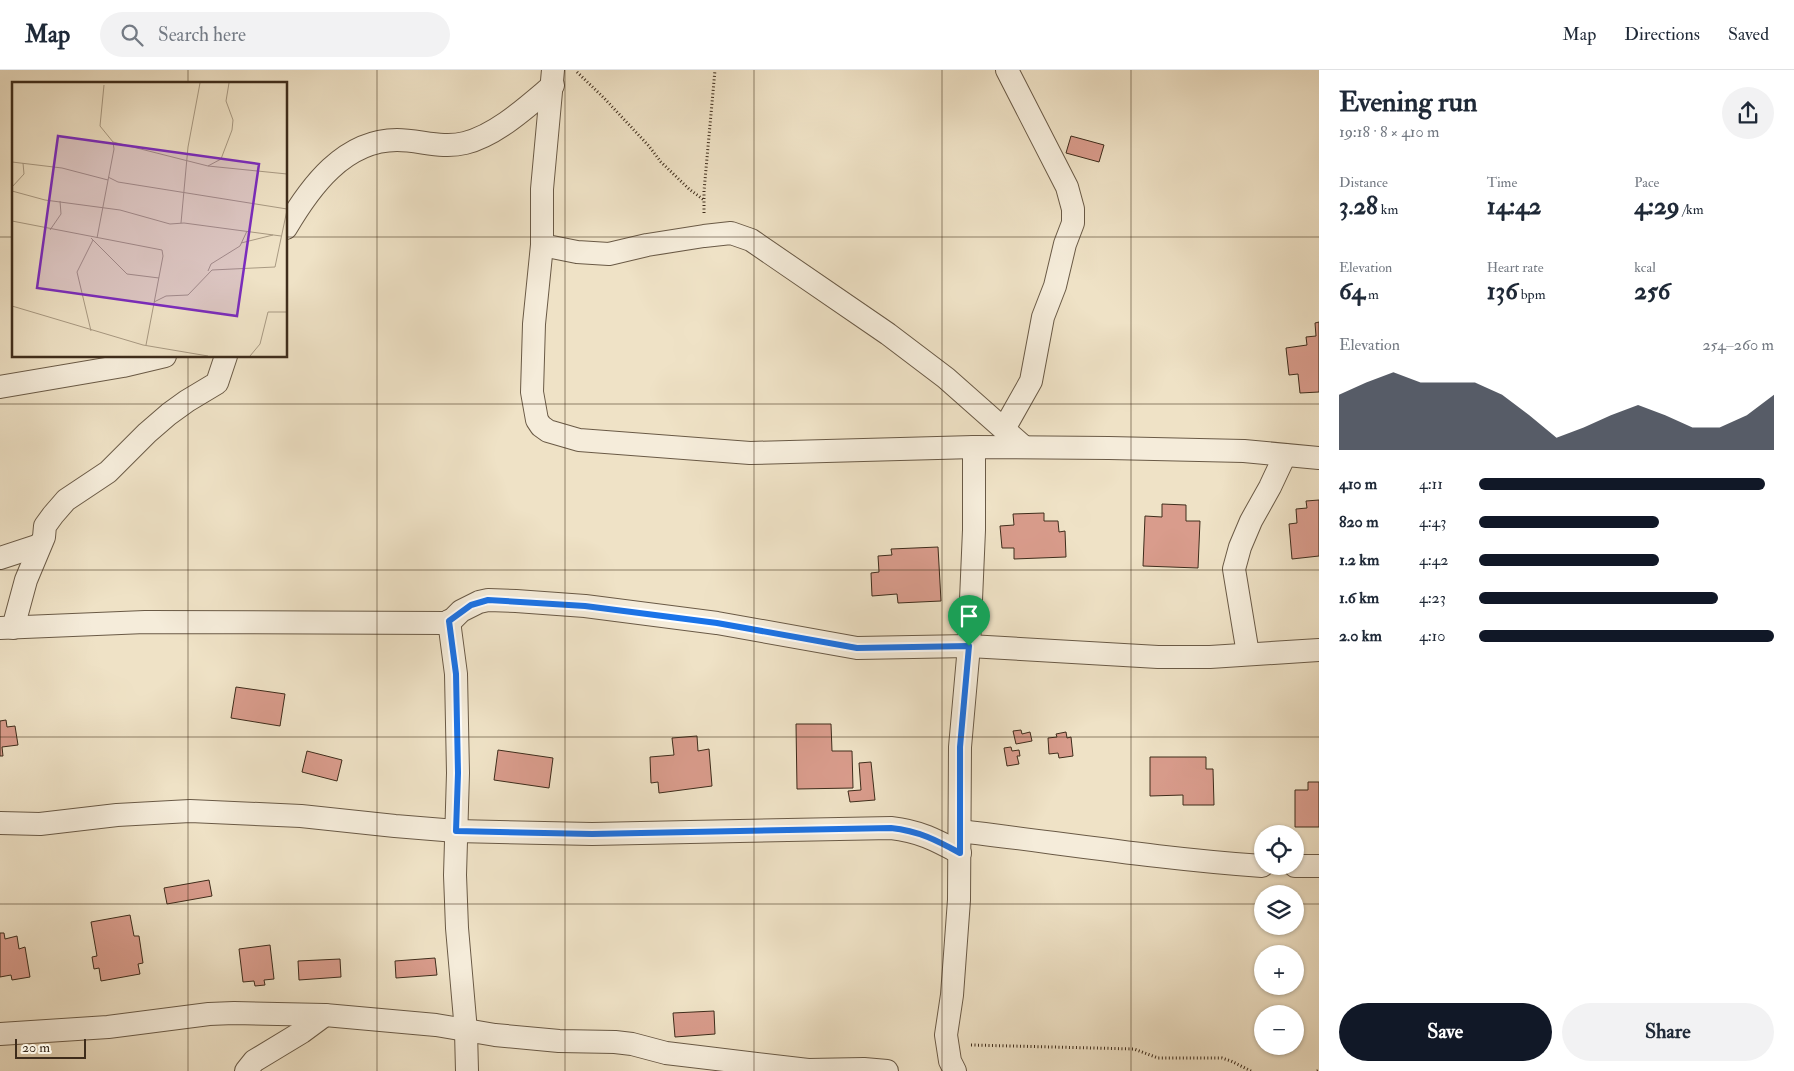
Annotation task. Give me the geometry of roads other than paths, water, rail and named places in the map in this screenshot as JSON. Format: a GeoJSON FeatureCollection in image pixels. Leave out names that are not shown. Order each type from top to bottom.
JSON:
{"type":"FeatureCollection","features":[{"type":"Feature","properties":{"kind":"street"},"geometry":{"type":"LineString","coordinates":[[1004,429],[1031,381],[1042,317],[1055,286],[1065,244],[1073,223],[1073,209],[1067,188],[1007,70]]}},
{"type":"Feature","properties":{"kind":"street"},"geometry":{"type":"LineString","coordinates":[[288,225],[306,196],[319,180],[336,164],[352,153],[367,146],[395,140],[444,145],[467,143],[496,130],[553,78]]}},
{"type":"Feature","properties":{"kind":"street"},"geometry":{"type":"LineString","coordinates":[[553,78],[542,189],[542,245],[534,324],[532,392],[537,420],[548,431],[579,440],[750,453],[1024,447],[1244,451],[1319,458]]}},
{"type":"Feature","properties":{"kind":"street"},"geometry":{"type":"LineString","coordinates":[[542,245],[577,252],[608,254],[647,245],[704,236],[731,234],[751,240],[888,334],[946,378],[1024,447]]}},
{"type":"Feature","properties":{"kind":"street"},"geometry":{"type":"LineString","coordinates":[[0,387],[123,366],[157,358]]}},
{"type":"Feature","properties":{"kind":"street"},"geometry":{"type":"LineString","coordinates":[[225,358],[218,383],[169,414],[147,432],[108,472],[66,500],[45,526],[44,537],[6,628],[145,622],[428,623],[449,621],[461,611],[479,602],[488,600],[585,606],[717,623],[857,648],[969,646],[1158,657],[1210,657],[1319,650]]}},
{"type":"Feature","properties":{"kind":"street"},"geometry":{"type":"LineString","coordinates":[[955,1071],[950,1061],[946,1035],[952,995],[959,900],[960,747],[969,646],[974,530],[974,447]]}},
{"type":"Feature","properties":{"kind":"street"},"geometry":{"type":"LineString","coordinates":[[1248,654],[1234,569],[1240,547],[1251,520],[1270,488],[1285,455]]}},
{"type":"Feature","properties":{"kind":"street"},"geometry":{"type":"LineString","coordinates":[[0,558],[40,545]]}},
{"type":"Feature","properties":{"kind":"street"},"geometry":{"type":"LineString","coordinates":[[449,621],[456,674],[458,773],[455,875],[467,1071]]}},
{"type":"Feature","properties":{"kind":"street"},"geometry":{"type":"LineString","coordinates":[[0,823],[40,824],[118,815],[190,811],[301,816],[456,831],[592,834],[891,828],[910,830],[924,835],[960,853]]}},
{"type":"Feature","properties":{"kind":"street"},"geometry":{"type":"LineString","coordinates":[[960,831],[1111,852],[1254,865]]}},
{"type":"Feature","properties":{"kind":"street"},"geometry":{"type":"LineString","coordinates":[[1304,866],[1319,866]]}},
{"type":"Feature","properties":{"kind":"street"},"geometry":{"type":"LineString","coordinates":[[0,1034],[108,1027],[234,1012],[325,1015],[427,1024],[466,1031],[559,1040],[615,1042],[632,1044],[666,1053],[798,1069],[887,1071]]}},
{"type":"Feature","properties":{"kind":"street"},"geometry":{"type":"LineString","coordinates":[[246,1071],[254,1061],[302,1032],[325,1015]]}}]}
